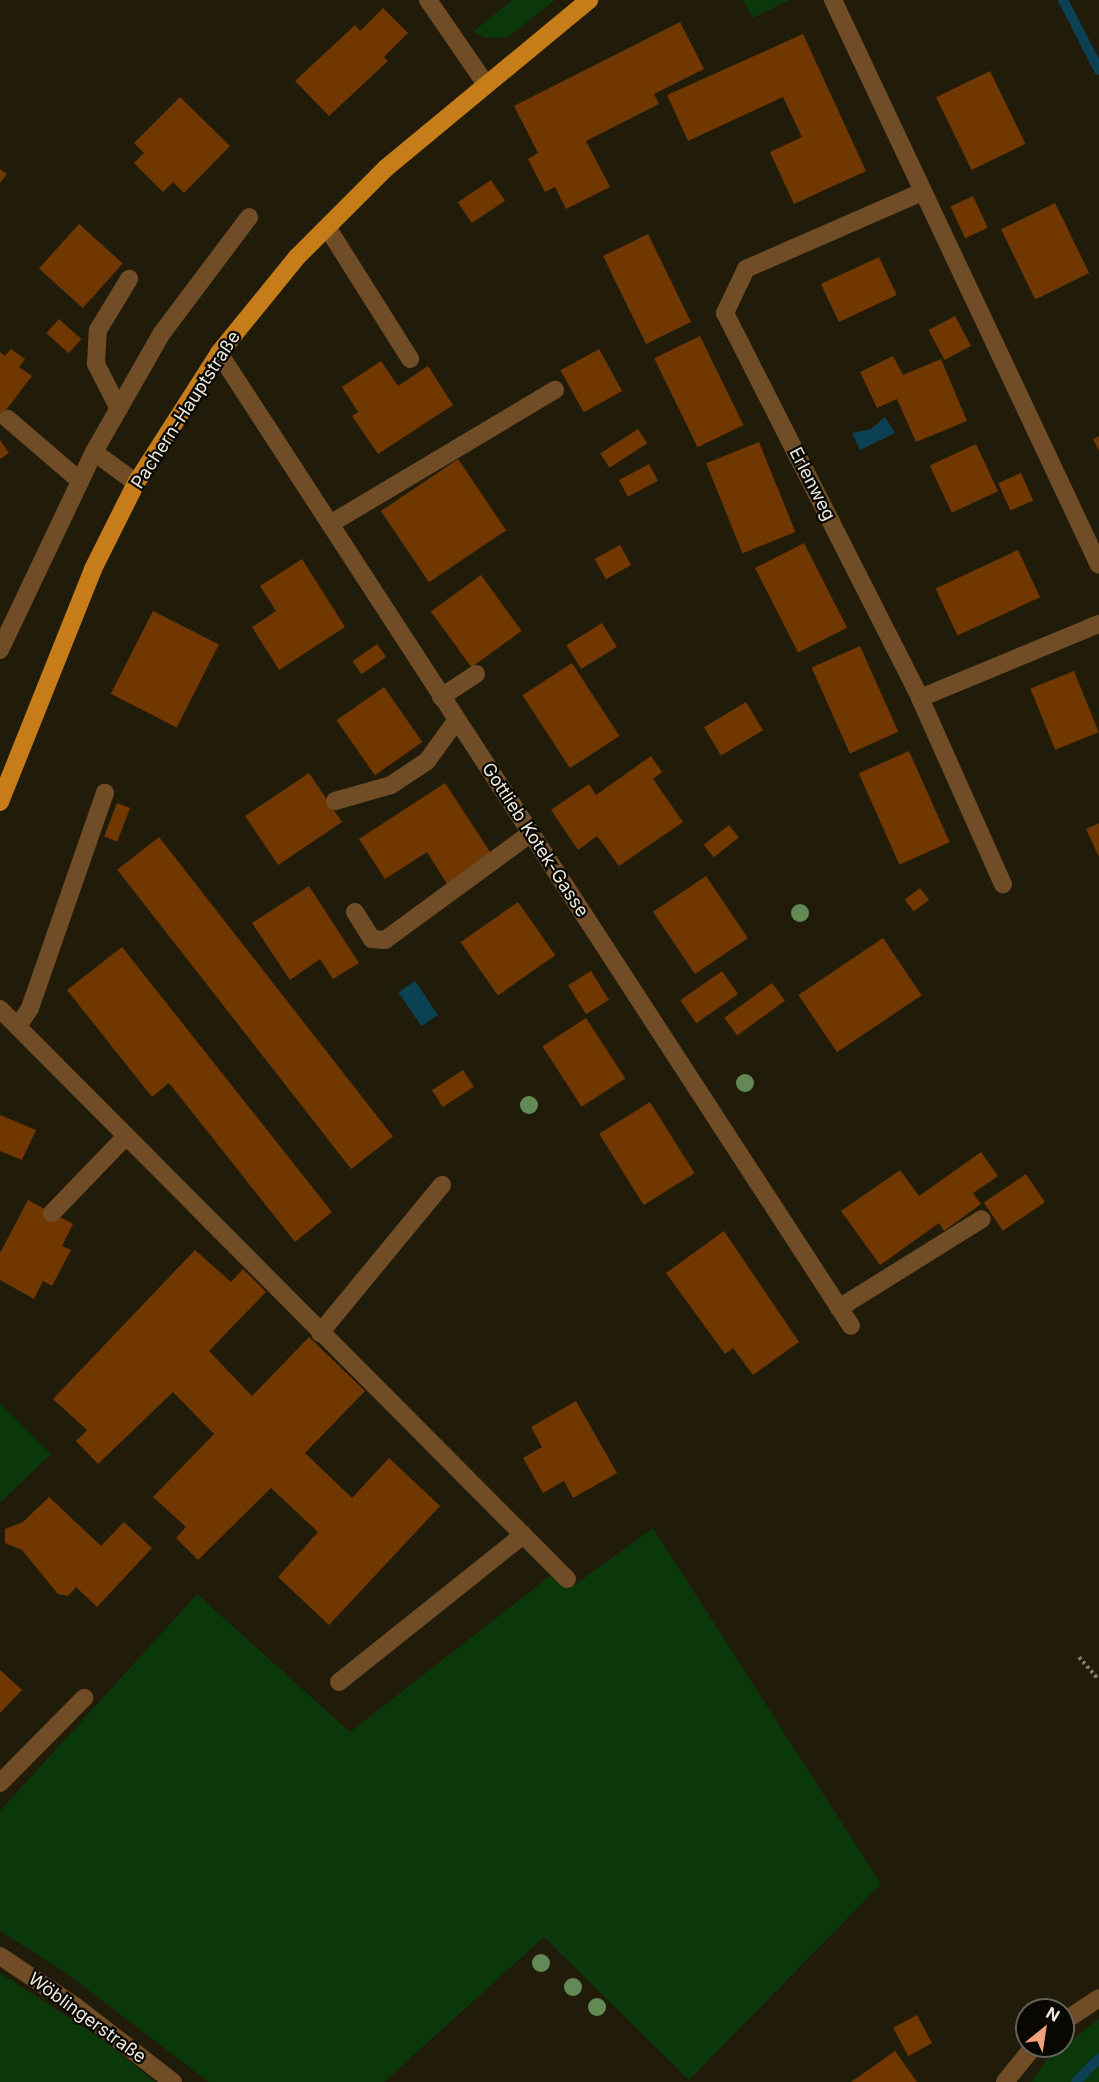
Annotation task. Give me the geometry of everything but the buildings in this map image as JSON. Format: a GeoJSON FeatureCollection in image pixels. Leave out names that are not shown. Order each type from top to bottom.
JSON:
{"type":"FeatureCollection","features":[{"type":"Feature","properties":{"kind":"main road","name":"Pachern-Hauptstraße"},"geometry":{"type":"LineString","coordinates":[[0,802],[66,631],[136,483],[219,353],[327,227],[485,83],[589,0]]}},
{"type":"Feature","properties":{"kind":"street"},"geometry":{"type":"LineString","coordinates":[[428,0],[485,83]]}},
{"type":"Feature","properties":{"kind":"street"},"geometry":{"type":"LineString","coordinates":[[832,0],[1099,565]]}},
{"type":"Feature","properties":{"kind":"street","name":"Erlenweg"},"geometry":{"type":"LineString","coordinates":[[920,698],[725,313],[746,269],[922,192]]}},
{"type":"Feature","properties":{"kind":"street"},"geometry":{"type":"LineString","coordinates":[[0,650],[94,452],[162,333],[249,217]]}},
{"type":"Feature","properties":{"kind":"street"},"geometry":{"type":"LineString","coordinates":[[327,227],[410,359]]}},
{"type":"Feature","properties":{"kind":"street"},"geometry":{"type":"LineString","coordinates":[[119,410],[96,364],[98,330],[129,279]]}},
{"type":"Feature","properties":{"kind":"street","name":"Gottlieb Kotek-Gasse"},"geometry":{"type":"LineString","coordinates":[[219,353],[851,1326]]}},
{"type":"Feature","properties":{"kind":"street"},"geometry":{"type":"LineString","coordinates":[[330,524],[555,390]]}},
{"type":"Feature","properties":{"kind":"street"},"geometry":{"type":"LineString","coordinates":[[8,419],[80,481]]}},
{"type":"Feature","properties":{"kind":"street"},"geometry":{"type":"LineString","coordinates":[[94,452],[136,483]]}},
{"type":"Feature","properties":{"kind":"street"},"geometry":{"type":"LineString","coordinates":[[1003,884],[920,698],[1099,624]]}},
{"type":"Feature","properties":{"kind":"street"},"geometry":{"type":"LineString","coordinates":[[441,697],[476,674]]}},
{"type":"Feature","properties":{"kind":"street"},"geometry":{"type":"LineString","coordinates":[[335,801],[391,785],[427,761],[456,721]]}},
{"type":"Feature","properties":{"kind":"street"},"geometry":{"type":"LineString","coordinates":[[20,1023],[30,1008],[105,793]]}},
{"type":"Feature","properties":{"kind":"street"},"geometry":{"type":"LineString","coordinates":[[355,912],[372,939],[385,940],[531,833]]}},
{"type":"Feature","properties":{"kind":"street"},"geometry":{"type":"LineString","coordinates":[[0,1009],[20,1023],[126,1136],[567,1579]]}},
{"type":"Feature","properties":{"kind":"street"},"geometry":{"type":"LineString","coordinates":[[52,1213],[126,1136]]}},
{"type":"Feature","properties":{"kind":"street"},"geometry":{"type":"LineString","coordinates":[[320,1333],[442,1185]]}},
{"type":"Feature","properties":{"kind":"street"},"geometry":{"type":"LineString","coordinates":[[839,1308],[982,1219]]}},
{"type":"Feature","properties":{"kind":"street"},"geometry":{"type":"LineString","coordinates":[[339,1682],[523,1535]]}},
{"type":"Feature","properties":{"kind":"street"},"geometry":{"type":"LineString","coordinates":[[0,1783],[84,1698]]}},
{"type":"Feature","properties":{"kind":"street","name":"Wöblingerstraße"},"geometry":{"type":"LineString","coordinates":[[0,1956],[75,2006],[173,2082]]}},
{"type":"Feature","properties":{"kind":"street"},"geometry":{"type":"LineString","coordinates":[[1075,2014],[1099,1998]]}},
{"type":"Feature","properties":{"kind":"street"},"geometry":{"type":"LineString","coordinates":[[1005,2082],[1024,2058]]}},
{"type":"Feature","properties":{"kind":"path"},"geometry":{"type":"LineString","coordinates":[[1079,1657],[1099,1680]]}},
{"type":"Feature","properties":{"kind":"green space"},"geometry":{"type":"Polygon","coordinates":[[[512,0],[555,0],[508,37],[486,38],[473,32],[512,0]]]}},
{"type":"Feature","properties":{"kind":"green space"},"geometry":{"type":"Polygon","coordinates":[[[743,0],[789,0],[753,18],[743,0]]]}},
{"type":"Feature","properties":{"kind":"green space"},"geometry":{"type":"Polygon","coordinates":[[[0,1403],[51,1454],[0,1503],[0,1403]]]}},
{"type":"Feature","properties":{"kind":"green space"},"geometry":{"type":"Polygon","coordinates":[[[653,1528],[881,1884],[689,2080],[544,1937],[384,2082],[209,2082],[66,1973],[0,1931],[0,1811],[197,1594],[350,1732],[550,1576],[569,1589],[653,1528]]]}},
{"type":"Feature","properties":{"kind":"green space"},"geometry":{"type":"Polygon","coordinates":[[[0,1973],[106,2042],[155,2082],[0,2082],[0,1973]]]}},
{"type":"Feature","properties":{"kind":"green space"},"geometry":{"type":"Polygon","coordinates":[[[1099,2019],[1099,2082],[1032,2082],[1049,2058],[1075,2058],[1075,2038],[1099,2019]]]}},
{"type":"Feature","properties":{"kind":"water"},"geometry":{"type":"Polygon","coordinates":[[[885,417],[895,433],[860,450],[852,433],[871,429],[885,417]]]}},
{"type":"Feature","properties":{"kind":"water"},"geometry":{"type":"Polygon","coordinates":[[[415,981],[438,1015],[421,1026],[398,992],[415,981]]]}},
{"type":"Feature","properties":{"kind":"waterway"},"geometry":{"type":"LineString","coordinates":[[1063,0],[1099,70]]}},
{"type":"Feature","properties":{"kind":"waterway"},"geometry":{"type":"LineString","coordinates":[[1076,2082],[1099,2058]]}}]}
